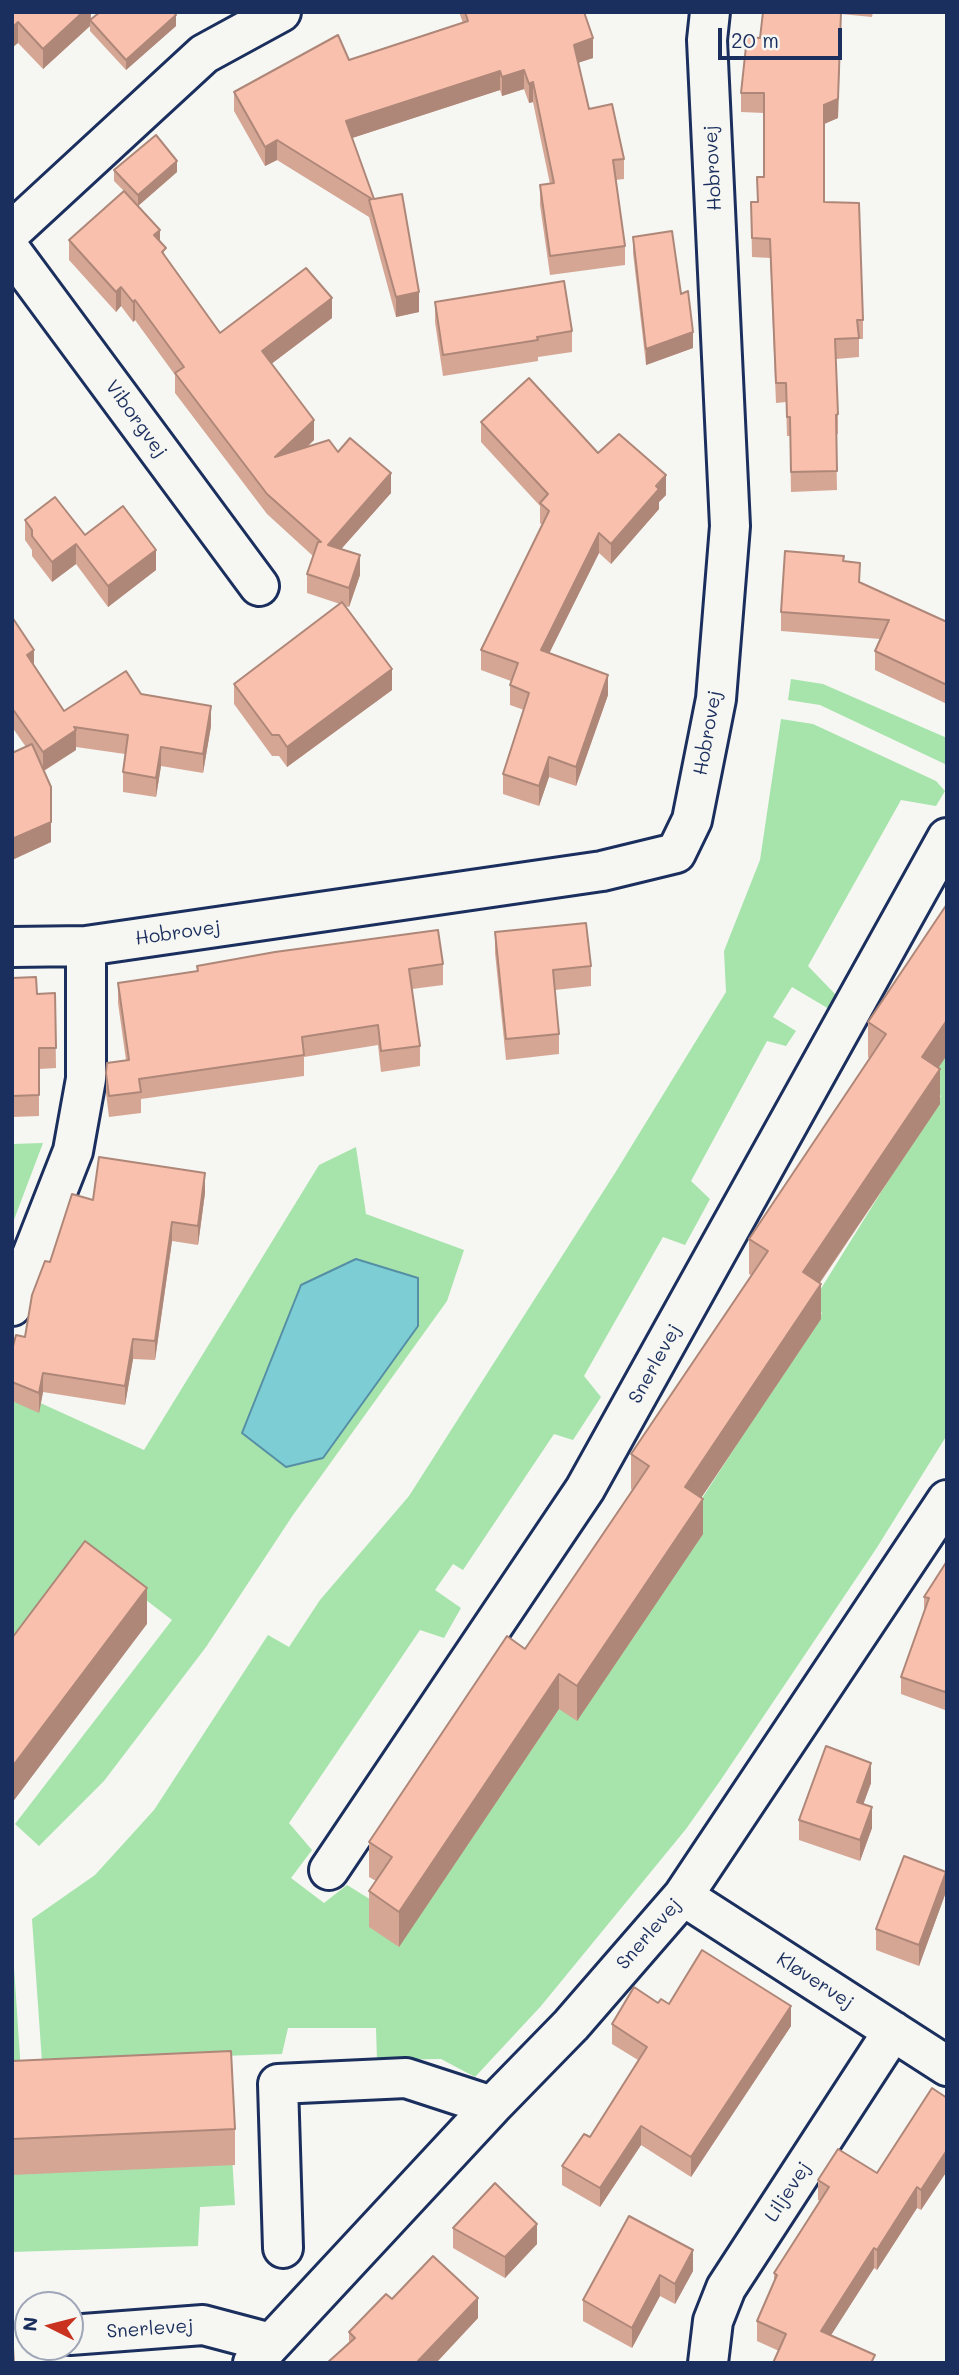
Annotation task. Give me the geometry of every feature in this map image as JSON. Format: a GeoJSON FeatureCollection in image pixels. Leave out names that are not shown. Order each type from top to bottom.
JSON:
{"type":"FeatureCollection","features":[{"type":"Feature","properties":{"kind":"street"},"geometry":{"type":"LineString","coordinates":[[12,231],[204,54],[281,12]]}},
{"type":"Feature","properties":{"kind":"street","name":"Hobrovej"},"geometry":{"type":"LineString","coordinates":[[12,947],[86,946],[602,872],[676,853],[692,820],[716,699],[730,526],[707,40],[710,12]]}},
{"type":"Feature","properties":{"kind":"street","name":"Viborgvej"},"geometry":{"type":"LineString","coordinates":[[12,252],[259,586]]}},
{"type":"Feature","properties":{"kind":"street","name":"Snerlevej"},"geometry":{"type":"LineString","coordinates":[[329,1870],[585,1489],[947,838]]}},
{"type":"Feature","properties":{"kind":"street"},"geometry":{"type":"LineString","coordinates":[[12,1306],[73,1151],[86,1079],[86,946]]}},
{"type":"Feature","properties":{"kind":"street","name":"Snerlevej"},"geometry":{"type":"LineString","coordinates":[[84,2334],[203,2325],[262,2353],[571,2025],[683,1896],[947,1500]]}},
{"type":"Feature","properties":{"kind":"street","name":"Kløvervej"},"geometry":{"type":"LineString","coordinates":[[683,1896],[947,2066]]}},
{"type":"Feature","properties":{"kind":"street","name":"Liljevej"},"geometry":{"type":"LineString","coordinates":[[708,2363],[713,2321],[726,2288],[893,2031]]}},
{"type":"Feature","properties":{"kind":"street"},"geometry":{"type":"LineString","coordinates":[[283,2248],[278,2084],[407,2078],[492,2106]]}},
{"type":"Feature","properties":{"kind":"green space"},"geometry":{"type":"Polygon","coordinates":[[[791,679],[823,684],[947,738],[947,765],[820,705],[788,700],[791,679]]]}},
{"type":"Feature","properties":{"kind":"green space"},"geometry":{"type":"Polygon","coordinates":[[[781,719],[813,724],[936,781],[945,791],[936,806],[901,800],[808,966],[835,994],[829,1009],[792,987],[773,1017],[796,1031],[786,1046],[767,1041],[691,1181],[710,1199],[685,1245],[663,1237],[584,1376],[601,1397],[573,1440],[554,1434],[463,1570],[453,1564],[435,1590],[461,1608],[444,1638],[420,1630],[289,1823],[312,1850],[291,1878],[324,1903],[347,1885],[412,1925],[688,1520],[822,1313],[812,1303],[941,1096],[926,1083],[947,1052],[947,1435],[876,1549],[686,1829],[541,2006],[475,2077],[441,2059],[377,2060],[376,2028],[288,2028],[282,2054],[42,2062],[32,1919],[95,1875],[154,1810],[268,1635],[289,1647],[320,1600],[409,1496],[615,1173],[726,992],[724,951],[760,860],[781,719]]]}},
{"type":"Feature","properties":{"kind":"green space"},"geometry":{"type":"Polygon","coordinates":[[[43,1143],[12,1225],[12,1144],[43,1143]]]}},
{"type":"Feature","properties":{"kind":"green space"},"geometry":{"type":"Polygon","coordinates":[[[356,1147],[366,1214],[464,1250],[447,1301],[293,1515],[206,1647],[104,1781],[39,1846],[15,1824],[172,1620],[80,1549],[12,1637],[12,1345],[17,1347],[36,1401],[144,1450],[319,1165],[356,1147]],[[356,1259],[418,1326],[418,1278],[356,1259]]]}},
{"type":"Feature","properties":{"kind":"green space"},"geometry":{"type":"Polygon","coordinates":[[[12,1937],[21,2072],[12,2072],[12,1937]]]}},
{"type":"Feature","properties":{"kind":"green space"},"geometry":{"type":"Polygon","coordinates":[[[232,2156],[235,2205],[200,2207],[198,2246],[12,2252],[12,2168],[232,2156]]]}},
{"type":"Feature","properties":{"kind":"water"},"geometry":{"type":"Polygon","coordinates":[[[356,1259],[418,1278],[418,1326],[323,1458],[286,1467],[242,1433],[301,1285],[356,1259]]]}},
{"type":"Feature","properties":{"kind":"building"},"geometry":{"type":"Polygon","coordinates":[[[12,12],[83,12],[43,49],[18,22],[12,28],[12,12]]]}},
{"type":"Feature","properties":{"kind":"building"},"geometry":{"type":"Polygon","coordinates":[[[100,12],[174,12],[176,15],[126,60],[90,20],[100,12]]]}},
{"type":"Feature","properties":{"kind":"building"},"geometry":{"type":"Polygon","coordinates":[[[465,12],[584,12],[593,38],[574,45],[589,109],[612,104],[624,159],[613,160],[625,246],[550,256],[540,185],[554,183],[533,82],[529,84],[524,70],[502,77],[500,71],[346,121],[374,199],[402,194],[419,292],[396,297],[369,200],[372,199],[277,140],[265,147],[234,92],[338,35],[349,60],[468,21],[465,12]]]}},
{"type":"Feature","properties":{"kind":"building"},"geometry":{"type":"Polygon","coordinates":[[[763,12],[841,12],[838,99],[824,105],[824,202],[859,203],[863,320],[857,320],[859,338],[835,339],[837,471],[791,472],[786,383],[776,383],[770,239],[752,238],[751,202],[758,202],[757,177],[764,177],[764,93],[741,93],[747,37],[760,38],[763,12]]]}},
{"type":"Feature","properties":{"kind":"building"},"geometry":{"type":"Polygon","coordinates":[[[156,135],[177,161],[138,195],[114,170],[156,135]]]}},
{"type":"Feature","properties":{"kind":"building"},"geometry":{"type":"Polygon","coordinates":[[[124,191],[160,230],[154,235],[166,248],[162,252],[220,333],[306,268],[332,298],[262,351],[314,420],[275,457],[329,440],[338,452],[350,438],[391,473],[328,545],[360,555],[349,588],[307,574],[318,542],[321,542],[267,494],[175,373],[184,367],[135,300],[133,302],[121,287],[116,292],[69,240],[124,191]]]}},
{"type":"Feature","properties":{"kind":"building"},"geometry":{"type":"Polygon","coordinates":[[[672,231],[681,294],[688,291],[693,332],[646,349],[633,237],[672,231]]]}},
{"type":"Feature","properties":{"kind":"building"},"geometry":{"type":"Polygon","coordinates":[[[564,281],[572,331],[537,337],[538,340],[443,355],[435,302],[564,281]]]}},
{"type":"Feature","properties":{"kind":"building"},"geometry":{"type":"Polygon","coordinates":[[[529,378],[598,453],[619,434],[666,475],[656,486],[659,489],[611,544],[599,533],[541,650],[608,675],[576,767],[549,757],[539,786],[503,774],[529,693],[510,685],[518,663],[481,650],[549,511],[540,503],[548,494],[481,422],[529,378]]]}},
{"type":"Feature","properties":{"kind":"building"},"geometry":{"type":"Polygon","coordinates":[[[55,497],[85,535],[123,506],[156,550],[108,586],[76,544],[52,562],[32,536],[32,530],[25,520],[55,497]]]}},
{"type":"Feature","properties":{"kind":"building"},"geometry":{"type":"Polygon","coordinates":[[[785,551],[844,556],[843,561],[860,563],[859,582],[947,622],[947,685],[875,651],[889,620],[781,612],[785,551]]]}},
{"type":"Feature","properties":{"kind":"building"},"geometry":{"type":"Polygon","coordinates":[[[342,602],[392,669],[287,747],[279,735],[272,735],[234,684],[342,602]]]}},
{"type":"Feature","properties":{"kind":"building"},"geometry":{"type":"Polygon","coordinates":[[[12,617],[34,650],[27,655],[64,711],[126,671],[141,694],[211,706],[203,754],[161,747],[156,778],[123,772],[128,735],[74,727],[76,730],[43,752],[12,708],[12,617]]]}},
{"type":"Feature","properties":{"kind":"building"},"geometry":{"type":"Polygon","coordinates":[[[32,744],[51,787],[51,822],[12,839],[12,753],[32,744]]]}},
{"type":"Feature","properties":{"kind":"building"},"geometry":{"type":"Polygon","coordinates":[[[947,904],[947,1020],[922,1057],[940,1069],[803,1272],[821,1284],[685,1487],[703,1499],[577,1686],[559,1674],[399,1912],[369,1891],[392,1857],[369,1842],[507,1636],[525,1649],[649,1466],[631,1454],[768,1251],[749,1239],[886,1034],[868,1022],[947,904]]]}},
{"type":"Feature","properties":{"kind":"building"},"geometry":{"type":"Polygon","coordinates":[[[586,923],[591,966],[553,970],[559,1034],[506,1039],[495,932],[586,923]]]}},
{"type":"Feature","properties":{"kind":"building"},"geometry":{"type":"Polygon","coordinates":[[[438,930],[443,964],[409,969],[420,1046],[381,1051],[378,1025],[302,1037],[304,1055],[139,1079],[141,1092],[109,1096],[107,1063],[129,1060],[118,983],[198,971],[197,966],[275,952],[438,930]]]}},
{"type":"Feature","properties":{"kind":"building"},"geometry":{"type":"Polygon","coordinates":[[[36,977],[37,994],[55,993],[56,1048],[39,1048],[39,1095],[12,1096],[12,978],[36,977]]]}},
{"type":"Feature","properties":{"kind":"building"},"geometry":{"type":"Polygon","coordinates":[[[99,1157],[205,1173],[198,1226],[172,1222],[155,1341],[133,1339],[125,1386],[43,1373],[39,1393],[12,1382],[12,1350],[16,1335],[25,1337],[32,1295],[45,1261],[50,1262],[72,1194],[93,1200],[99,1157]]]}},
{"type":"Feature","properties":{"kind":"building"},"geometry":{"type":"Polygon","coordinates":[[[85,1541],[147,1588],[12,1767],[12,1638],[85,1541]]]}},
{"type":"Feature","properties":{"kind":"building"},"geometry":{"type":"Polygon","coordinates":[[[947,1561],[945,1692],[901,1677],[929,1598],[924,1597],[947,1561]]]}},
{"type":"Feature","properties":{"kind":"building"},"geometry":{"type":"Polygon","coordinates":[[[826,1746],[871,1763],[857,1802],[872,1807],[860,1840],[799,1820],[826,1746]]]}},
{"type":"Feature","properties":{"kind":"building"},"geometry":{"type":"Polygon","coordinates":[[[904,1856],[946,1872],[919,1945],[876,1929],[904,1856]]]}},
{"type":"Feature","properties":{"kind":"building"},"geometry":{"type":"Polygon","coordinates":[[[702,1950],[791,2006],[691,2157],[641,2126],[600,2188],[562,2166],[584,2134],[590,2137],[647,2047],[612,2024],[634,1987],[658,2003],[661,1999],[669,2004],[702,1950]]]}},
{"type":"Feature","properties":{"kind":"building"},"geometry":{"type":"Polygon","coordinates":[[[231,2051],[235,2129],[12,2139],[12,2061],[231,2051]]]}},
{"type":"Feature","properties":{"kind":"building"},"geometry":{"type":"Polygon","coordinates":[[[932,2088],[947,2098],[947,2150],[921,2190],[917,2187],[877,2250],[874,2248],[821,2331],[875,2355],[871,2363],[773,2363],[786,2334],[757,2321],[777,2275],[774,2273],[829,2187],[818,2180],[838,2149],[877,2173],[932,2088]]]}},
{"type":"Feature","properties":{"kind":"building"},"geometry":{"type":"Polygon","coordinates":[[[495,2183],[537,2224],[505,2257],[453,2228],[495,2183]]]}},
{"type":"Feature","properties":{"kind":"building"},"geometry":{"type":"Polygon","coordinates":[[[629,2216],[693,2250],[675,2284],[660,2275],[632,2328],[583,2300],[629,2216]]]}},
{"type":"Feature","properties":{"kind":"building"},"geometry":{"type":"Polygon","coordinates":[[[433,2256],[478,2298],[418,2361],[420,2363],[327,2363],[355,2338],[349,2332],[386,2294],[392,2299],[433,2256]]]}},
{"type":"Feature","properties":{"kind":"building"},"geometry":{"type":"Polygon","coordinates":[[[12,2332],[14,2363],[12,2363],[12,2332]]]}}]}
